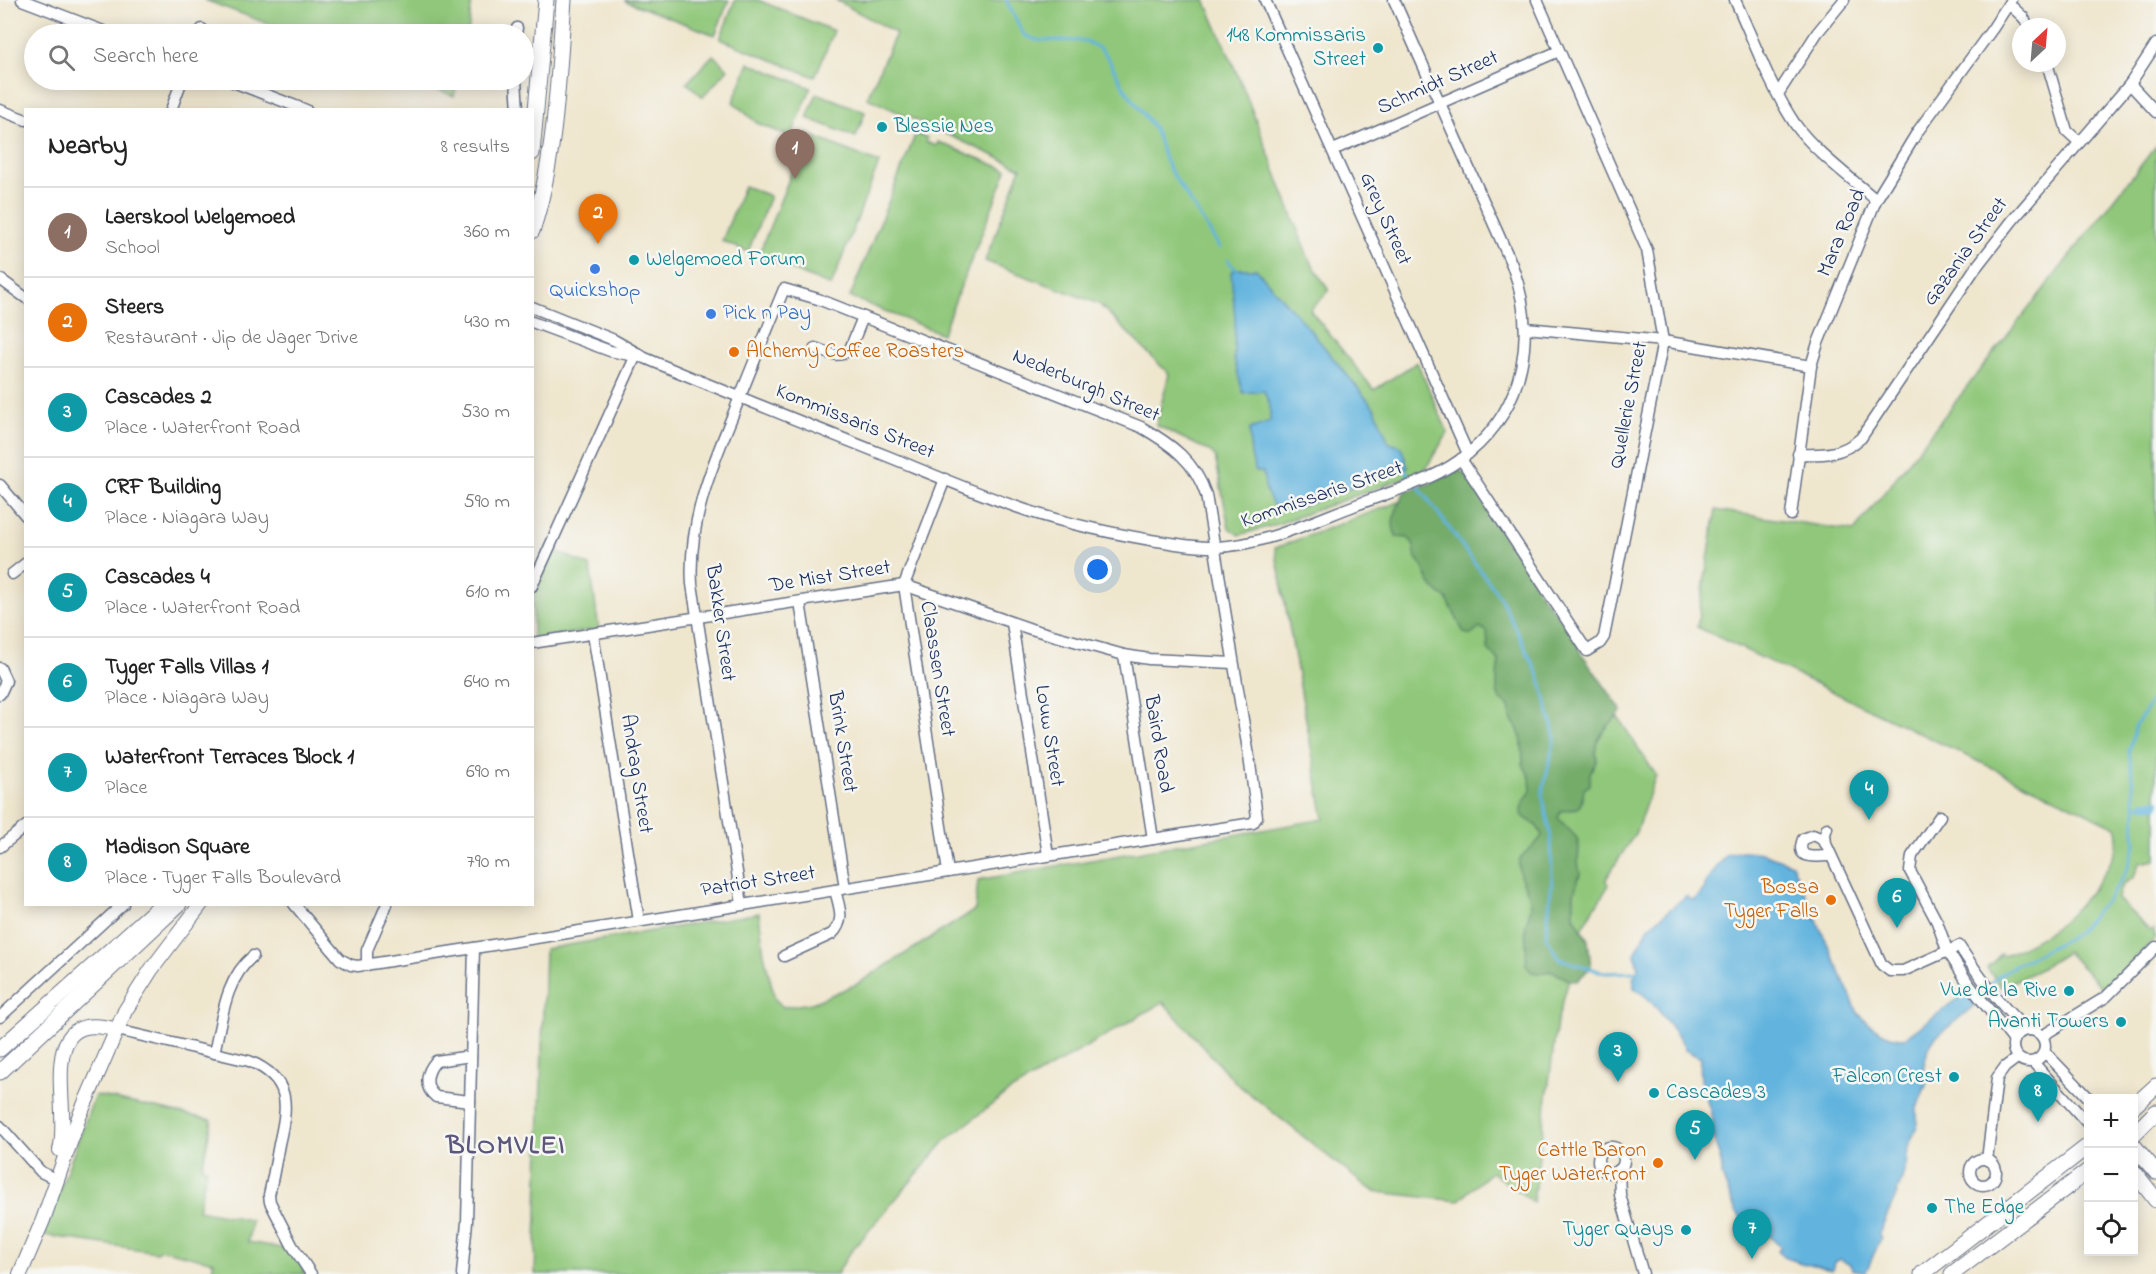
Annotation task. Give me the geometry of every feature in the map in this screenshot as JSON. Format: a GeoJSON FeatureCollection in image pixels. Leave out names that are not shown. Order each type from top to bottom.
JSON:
{"type":"FeatureCollection","features":[{"type":"Feature","properties":{"kind":"main road"},"geometry":{"type":"LineString","coordinates":[[534,135],[546,0]]}},
{"type":"Feature","properties":{"kind":"main road"},"geometry":{"type":"LineString","coordinates":[[539,90],[548,60],[553,0]]}},
{"type":"Feature","properties":{"kind":"main road"},"geometry":{"type":"LineString","coordinates":[[534,223],[547,172],[557,108],[564,0]]}},
{"type":"Feature","properties":{"kind":"main road"},"geometry":{"type":"LineString","coordinates":[[0,1048],[160,906]]}},
{"type":"Feature","properties":{"kind":"main road"},"geometry":{"type":"LineString","coordinates":[[0,1072],[177,906]]}},
{"type":"Feature","properties":{"kind":"main road"},"geometry":{"type":"LineString","coordinates":[[2138,1102],[2156,1086]]}},
{"type":"Feature","properties":{"kind":"main road"},"geometry":{"type":"LineString","coordinates":[[2138,1129],[2156,1112]]}},
{"type":"Feature","properties":{"kind":"main road"},"geometry":{"type":"LineString","coordinates":[[1922,1274],[2085,1148]]}},
{"type":"Feature","properties":{"kind":"main road"},"geometry":{"type":"LineString","coordinates":[[2135,1148],[2156,1172]]}},
{"type":"Feature","properties":{"kind":"main road"},"geometry":{"type":"LineString","coordinates":[[1952,1274],[2084,1174]]}},
{"type":"Feature","properties":{"kind":"main road"},"geometry":{"type":"LineString","coordinates":[[2138,1178],[2156,1200]]}},
{"type":"Feature","properties":{"kind":"street"},"geometry":{"type":"LineString","coordinates":[[22,0],[85,24]]}},
{"type":"Feature","properties":{"kind":"street","name":"Grey Street"},"geometry":{"type":"LineString","coordinates":[[1265,0],[1333,150],[1465,457],[1587,651]]}},
{"type":"Feature","properties":{"kind":"street","name":"Kommissaris Street"},"geometry":{"type":"LineString","coordinates":[[534,308],[614,340],[639,356],[1014,507],[1106,532],[1216,547],[1249,543],[1270,536],[1445,471],[1484,441],[1500,420],[1513,396],[1520,372],[1526,327],[1521,295],[1512,265],[1394,0]]}},
{"type":"Feature","properties":{"kind":"street","name":"Quellerie Street"},"geometry":{"type":"LineString","coordinates":[[1537,0],[1647,250],[1663,341],[1604,637],[1600,643],[1587,651]]}},
{"type":"Feature","properties":{"kind":"street"},"geometry":{"type":"LineString","coordinates":[[1735,0],[1778,94],[1804,135],[1876,200]]}},
{"type":"Feature","properties":{"kind":"street"},"geometry":{"type":"LineString","coordinates":[[1778,94],[1817,33],[1844,0]]}},
{"type":"Feature","properties":{"kind":"street"},"geometry":{"type":"LineString","coordinates":[[2010,2],[2024,18]]}},
{"type":"Feature","properties":{"kind":"street","name":"Mara Road"},"geometry":{"type":"LineString","coordinates":[[1791,515],[1811,366],[1818,343],[1876,200],[1899,159],[2010,2]]}},
{"type":"Feature","properties":{"kind":"street","name":"Gazania Street"},"geometry":{"type":"LineString","coordinates":[[1798,453],[1832,454],[1852,446],[1862,438],[1974,270],[2012,221],[2130,84],[2156,44]]}},
{"type":"Feature","properties":{"kind":"street","name":"Schmidt Street"},"geometry":{"type":"LineString","coordinates":[[1333,150],[1559,51]]}},
{"type":"Feature","properties":{"kind":"street"},"geometry":{"type":"LineString","coordinates":[[2049,72],[2067,130],[2079,142]]}},
{"type":"Feature","properties":{"kind":"street"},"geometry":{"type":"LineString","coordinates":[[2130,84],[2156,112]]}},
{"type":"Feature","properties":{"kind":"street"},"geometry":{"type":"LineString","coordinates":[[172,108],[178,90]]}},
{"type":"Feature","properties":{"kind":"street"},"geometry":{"type":"LineString","coordinates":[[254,90],[301,108]]}},
{"type":"Feature","properties":{"kind":"street"},"geometry":{"type":"LineString","coordinates":[[517,90],[518,108]]}},
{"type":"Feature","properties":{"kind":"street"},"geometry":{"type":"LineString","coordinates":[[0,110],[24,119]]}},
{"type":"Feature","properties":{"kind":"street"},"geometry":{"type":"LineString","coordinates":[[0,279],[24,297]]}},
{"type":"Feature","properties":{"kind":"street","name":"Nederburgh Street"},"geometry":{"type":"LineString","coordinates":[[784,289],[818,299],[1141,427],[1182,454],[1202,484],[1216,547],[1257,817],[1253,823]]}},
{"type":"Feature","properties":{"kind":"street","name":"Bakker Street"},"geometry":{"type":"LineString","coordinates":[[742,904],[697,617],[691,561],[695,527],[712,466],[784,289]]}},
{"type":"Feature","properties":{"kind":"street"},"geometry":{"type":"LineString","coordinates":[[815,348],[837,356],[846,353],[850,350],[863,317]]}},
{"type":"Feature","properties":{"kind":"street","name":"Kommissaris Street"},"geometry":{"type":"LineString","coordinates":[[534,323],[610,351],[639,356]]}},
{"type":"Feature","properties":{"kind":"street"},"geometry":{"type":"LineString","coordinates":[[1526,327],[1663,341],[1811,366]]}},
{"type":"Feature","properties":{"kind":"street"},"geometry":{"type":"LineString","coordinates":[[534,582],[639,356]]}},
{"type":"Feature","properties":{"kind":"street","name":"Claassen Street"},"geometry":{"type":"LineString","coordinates":[[945,479],[904,585],[948,872]]}},
{"type":"Feature","properties":{"kind":"street"},"geometry":{"type":"LineString","coordinates":[[0,485],[24,514]]}},
{"type":"Feature","properties":{"kind":"street"},"geometry":{"type":"LineString","coordinates":[[12,574],[24,565]]}},
{"type":"Feature","properties":{"kind":"street","name":"De Mist Street"},"geometry":{"type":"LineString","coordinates":[[534,643],[904,585],[1012,623],[1124,655],[1233,663]]}},
{"type":"Feature","properties":{"kind":"street","name":"Brink Street"},"geometry":{"type":"LineString","coordinates":[[784,956],[823,938],[838,928],[841,917],[840,889],[800,602]]}},
{"type":"Feature","properties":{"kind":"street","name":"Louw Street"},"geometry":{"type":"LineString","coordinates":[[1012,623],[1048,855]]}},
{"type":"Feature","properties":{"kind":"street","name":"Andrag Street"},"geometry":{"type":"LineString","coordinates":[[593,634],[639,921]]}},
{"type":"Feature","properties":{"kind":"street","name":"Baird Road"},"geometry":{"type":"LineString","coordinates":[[1124,655],[1153,839]]}},
{"type":"Feature","properties":{"kind":"street"},"geometry":{"type":"LineString","coordinates":[[0,668],[6,681],[0,694]]}},
{"type":"Feature","properties":{"kind":"street"},"geometry":{"type":"LineString","coordinates":[[1940,816],[1912,856],[1909,867],[1911,875],[1937,922],[1947,950],[1968,983],[2014,1041]]}},
{"type":"Feature","properties":{"kind":"street","name":"Patriot Street"},"geometry":{"type":"LineString","coordinates":[[296,906],[340,959],[351,965],[367,965],[1253,823]]}},
{"type":"Feature","properties":{"kind":"street"},"geometry":{"type":"LineString","coordinates":[[0,847],[24,828]]}},
{"type":"Feature","properties":{"kind":"street"},"geometry":{"type":"LineString","coordinates":[[1826,844],[1827,828]]}},
{"type":"Feature","properties":{"kind":"street"},"geometry":{"type":"LineString","coordinates":[[1832,856],[1810,857],[1803,853],[1801,846],[1806,837],[1813,835],[1826,844],[1832,856],[1879,961],[1885,969],[1894,972],[1903,971],[1959,946]]}},
{"type":"Feature","properties":{"kind":"street"},"geometry":{"type":"LineString","coordinates":[[0,1017],[121,906]]}},
{"type":"Feature","properties":{"kind":"street"},"geometry":{"type":"LineString","coordinates":[[13,1274],[106,1055],[137,990],[200,906]]}},
{"type":"Feature","properties":{"kind":"street"},"geometry":{"type":"LineString","coordinates":[[367,965],[367,950],[386,906]]}},
{"type":"Feature","properties":{"kind":"street"},"geometry":{"type":"LineString","coordinates":[[1937,922],[1959,946],[2020,1024],[2042,1036],[2045,1041],[2045,1052],[2038,1060],[2027,1063],[2018,1058],[2013,1050],[2014,1041],[2020,1033],[2029,1030]]}},
{"type":"Feature","properties":{"kind":"street"},"geometry":{"type":"LineString","coordinates":[[2042,1036],[2106,997],[2156,947]]}},
{"type":"Feature","properties":{"kind":"street"},"geometry":{"type":"LineString","coordinates":[[462,1274],[467,1222],[474,948]]}},
{"type":"Feature","properties":{"kind":"street"},"geometry":{"type":"LineString","coordinates":[[214,1053],[231,983],[241,967],[253,956]]}},
{"type":"Feature","properties":{"kind":"street"},"geometry":{"type":"LineString","coordinates":[[85,1028],[99,1038],[106,1055]]}},
{"type":"Feature","properties":{"kind":"street"},"geometry":{"type":"LineString","coordinates":[[20,1274],[53,1179],[63,1133],[61,1056],[72,1035],[85,1028],[109,1028],[249,1061],[274,1078],[286,1103],[286,1115],[269,1195],[270,1202],[292,1245],[311,1274]]}},
{"type":"Feature","properties":{"kind":"street"},"geometry":{"type":"LineString","coordinates":[[2045,1052],[2085,1094]]}},
{"type":"Feature","properties":{"kind":"street"},"geometry":{"type":"LineString","coordinates":[[470,1101],[436,1097],[428,1088],[427,1082],[428,1074],[436,1061],[471,1056]]}},
{"type":"Feature","properties":{"kind":"street"},"geometry":{"type":"LineString","coordinates":[[1987,1160],[1997,1078],[2005,1067],[2018,1058]]}},
{"type":"Feature","properties":{"kind":"street"},"geometry":{"type":"LineString","coordinates":[[2033,1062],[2084,1119]]}},
{"type":"Feature","properties":{"kind":"street"},"geometry":{"type":"LineString","coordinates":[[0,1126],[41,1172],[53,1179]]}},
{"type":"Feature","properties":{"kind":"street"},"geometry":{"type":"LineString","coordinates":[[1614,1172],[1643,1274]]}},
{"type":"Feature","properties":{"kind":"green space"},"geometry":{"type":"Polygon","coordinates":[[[205,0],[472,0],[469,24],[269,24],[205,0]]]}},
{"type":"Feature","properties":{"kind":"green space"},"geometry":{"type":"Polygon","coordinates":[[[625,0],[729,0],[715,35],[625,1],[625,0]]]}},
{"type":"Feature","properties":{"kind":"green space"},"geometry":{"type":"Polygon","coordinates":[[[735,0],[758,0],[834,31],[815,77],[720,39],[735,0]]]}},
{"type":"Feature","properties":{"kind":"green space"},"geometry":{"type":"Polygon","coordinates":[[[836,0],[1205,0],[1245,92],[1308,257],[1329,291],[1310,310],[1374,390],[1417,362],[1448,433],[1424,471],[1272,526],[1239,535],[1229,528],[1215,456],[1156,425],[1169,374],[1099,304],[985,261],[1021,168],[867,98],[896,33],[836,0]]]}},
{"type":"Feature","properties":{"kind":"green space"},"geometry":{"type":"Polygon","coordinates":[[[713,55],[728,69],[703,97],[687,83],[713,55]]]}},
{"type":"Feature","properties":{"kind":"green space"},"geometry":{"type":"Polygon","coordinates":[[[749,63],[811,88],[791,137],[757,123],[733,102],[749,63]]]}},
{"type":"Feature","properties":{"kind":"green space"},"geometry":{"type":"Polygon","coordinates":[[[438,90],[456,90],[454,96],[438,90]]]}},
{"type":"Feature","properties":{"kind":"green space"},"geometry":{"type":"Polygon","coordinates":[[[817,93],[865,112],[856,137],[807,118],[817,93]]]}},
{"type":"Feature","properties":{"kind":"green space"},"geometry":{"type":"Polygon","coordinates":[[[916,133],[927,138],[926,142],[936,146],[938,142],[1007,170],[942,334],[850,297],[916,133]]]}},
{"type":"Feature","properties":{"kind":"green space"},"geometry":{"type":"Polygon","coordinates":[[[807,134],[879,163],[831,286],[758,256],[807,134]]]}},
{"type":"Feature","properties":{"kind":"green space"},"geometry":{"type":"Polygon","coordinates":[[[2156,146],[2156,860],[2140,863],[2134,877],[2123,884],[2118,899],[2150,931],[2153,929],[2156,938],[2103,989],[2067,952],[2038,970],[2001,987],[1987,968],[2001,954],[2004,956],[2017,950],[2053,929],[2086,897],[2107,868],[2114,853],[2118,839],[2116,827],[1697,627],[1716,510],[1854,531],[2156,146]]]}},
{"type":"Feature","properties":{"kind":"green space"},"geometry":{"type":"Polygon","coordinates":[[[744,186],[770,196],[748,252],[722,241],[744,186]]]}},
{"type":"Feature","properties":{"kind":"green space"},"geometry":{"type":"Polygon","coordinates":[[[1458,470],[1465,474],[1475,487],[1542,596],[1567,627],[1582,654],[1621,712],[1599,738],[1596,749],[1597,760],[1590,772],[1590,785],[1584,789],[1581,804],[1573,810],[1561,811],[1558,818],[1577,838],[1579,846],[1580,874],[1574,893],[1574,916],[1588,940],[1591,967],[1577,981],[1569,980],[1552,971],[1534,972],[1526,965],[1526,923],[1531,905],[1520,874],[1519,861],[1542,835],[1538,828],[1522,814],[1521,809],[1531,791],[1530,778],[1523,764],[1522,741],[1512,721],[1509,706],[1500,699],[1497,692],[1499,661],[1488,649],[1487,631],[1480,628],[1471,635],[1464,633],[1447,599],[1429,582],[1423,567],[1416,558],[1413,543],[1408,538],[1397,537],[1394,531],[1395,514],[1404,492],[1431,483],[1450,471],[1458,470]]]}},
{"type":"Feature","properties":{"kind":"green space"},"geometry":{"type":"Polygon","coordinates":[[[1461,479],[1656,775],[1636,832],[1606,879],[1609,885],[1584,925],[1557,1022],[1533,1202],[1491,1172],[1458,1201],[1377,1192],[1367,1187],[1236,1083],[1163,1002],[1007,1093],[946,1140],[848,1255],[837,1274],[535,1274],[545,949],[759,913],[764,954],[775,999],[783,1007],[812,1003],[857,984],[975,910],[978,880],[1324,819],[1275,548],[1461,479]]]}},
{"type":"Feature","properties":{"kind":"green space"},"geometry":{"type":"Polygon","coordinates":[[[554,550],[590,566],[599,629],[534,639],[534,594],[554,550]]]}},
{"type":"Feature","properties":{"kind":"green space"},"geometry":{"type":"Polygon","coordinates":[[[95,1095],[212,1120],[202,1167],[207,1169],[198,1210],[251,1220],[248,1242],[292,1250],[306,1274],[215,1274],[211,1272],[214,1262],[161,1249],[156,1252],[43,1235],[95,1095]]]}},
{"type":"Feature","properties":{"kind":"water"},"geometry":{"type":"Polygon","coordinates":[[[1237,269],[1256,269],[1311,331],[1375,409],[1389,443],[1401,447],[1408,467],[1299,507],[1274,507],[1266,491],[1263,472],[1256,472],[1250,446],[1250,429],[1270,422],[1270,406],[1264,391],[1243,393],[1234,359],[1235,317],[1231,272],[1237,269]]]}},
{"type":"Feature","properties":{"kind":"water"},"geometry":{"type":"Polygon","coordinates":[[[1742,851],[1763,853],[1792,864],[1858,1013],[1873,1027],[1885,1034],[1905,1038],[1966,993],[1975,1005],[1935,1038],[1928,1049],[1923,1069],[1928,1075],[1928,1080],[1917,1108],[1917,1128],[1908,1146],[1906,1166],[1896,1196],[1879,1234],[1881,1238],[1866,1272],[1852,1269],[1840,1259],[1834,1262],[1832,1270],[1784,1257],[1778,1251],[1781,1247],[1768,1235],[1764,1239],[1758,1237],[1756,1231],[1750,1230],[1736,1212],[1722,1176],[1721,1161],[1713,1135],[1713,1119],[1702,1082],[1701,1058],[1685,1050],[1661,1014],[1644,995],[1634,988],[1634,977],[1638,968],[1635,954],[1649,927],[1686,896],[1691,900],[1696,899],[1726,855],[1742,851]]]}},
{"type":"Feature","properties":{"kind":"waterway"},"geometry":{"type":"LineString","coordinates":[[1006,0],[1024,35],[1036,40],[1086,41],[1106,55],[1125,89],[1154,128],[1172,173],[1220,248]]}},
{"type":"Feature","properties":{"kind":"waterway"},"geometry":{"type":"LineString","coordinates":[[1228,260],[1237,269]]}},
{"type":"Feature","properties":{"kind":"waterway"},"geometry":{"type":"LineString","coordinates":[[1404,469],[1414,481]]}},
{"type":"Feature","properties":{"kind":"waterway"},"geometry":{"type":"LineString","coordinates":[[1418,486],[1500,597],[1540,678],[1555,738],[1542,794],[1551,837],[1552,880],[1546,937],[1559,959],[1606,973],[1636,972]]}},
{"type":"Feature","properties":{"kind":"waterway"},"geometry":{"type":"LineString","coordinates":[[1989,984],[2007,970],[2076,934],[2111,895],[2126,873],[2135,845],[2136,811],[2129,751],[2136,725],[2156,694]]}},
{"type":"Feature","properties":{"kind":"waterway"},"geometry":{"type":"LineString","coordinates":[[2146,804],[2156,803]]}},
{"type":"Feature","properties":{"kind":"waterway"},"geometry":{"type":"LineString","coordinates":[[2135,806],[2146,804]]}},
{"type":"Feature","properties":{"kind":"place","name":"148 Kommissaris Street"},"geometry":{"type":"Point","coordinates":[1378,48]}},
{"type":"Feature","properties":{"kind":"place","name":"Blessie Nes"},"geometry":{"type":"Point","coordinates":[882,127]}},
{"type":"Feature","properties":{"kind":"place","name":"Laerskool Welgemoed"},"geometry":{"type":"Point","coordinates":[795,179]}},
{"type":"Feature","properties":{"kind":"place","name":"Steers"},"geometry":{"type":"Point","coordinates":[598,244]}},
{"type":"Feature","properties":{"kind":"place","name":"Welgemoed Forum"},"geometry":{"type":"Point","coordinates":[634,260]}},
{"type":"Feature","properties":{"kind":"place","name":"Quickshop"},"geometry":{"type":"Point","coordinates":[595,269]}},
{"type":"Feature","properties":{"kind":"place","name":"Pick n Pay"},"geometry":{"type":"Point","coordinates":[711,314]}},
{"type":"Feature","properties":{"kind":"place","name":"Alchemy Coffee Roasters"},"geometry":{"type":"Point","coordinates":[734,352]}},
{"type":"Feature","properties":{"kind":"place","name":"CRF Building"},"geometry":{"type":"Point","coordinates":[1869,820]}},
{"type":"Feature","properties":{"kind":"place","name":"Bossa Tyger Falls"},"geometry":{"type":"Point","coordinates":[1831,900]}},
{"type":"Feature","properties":{"kind":"place","name":"Tyger Falls Villas 1"},"geometry":{"type":"Point","coordinates":[1897,928]}},
{"type":"Feature","properties":{"kind":"place","name":"Vue de la Rive"},"geometry":{"type":"Point","coordinates":[2069,991]}},
{"type":"Feature","properties":{"kind":"place","name":"Avanti Towers"},"geometry":{"type":"Point","coordinates":[2121,1022]}},
{"type":"Feature","properties":{"kind":"place","name":"Falcon Crest"},"geometry":{"type":"Point","coordinates":[1954,1077]}},
{"type":"Feature","properties":{"kind":"place","name":"Cascades 2"},"geometry":{"type":"Point","coordinates":[1618,1082]}},
{"type":"Feature","properties":{"kind":"place","name":"Cascades 3"},"geometry":{"type":"Point","coordinates":[1654,1093]}},
{"type":"Feature","properties":{"kind":"place","name":"Madison Square"},"geometry":{"type":"Point","coordinates":[2038,1122]}},
{"type":"Feature","properties":{"kind":"place","name":"Cascades 4"},"geometry":{"type":"Point","coordinates":[1695,1160]}},
{"type":"Feature","properties":{"kind":"place","name":"Cattle Baron Tyger Waterfront"},"geometry":{"type":"Point","coordinates":[1658,1163]}},
{"type":"Feature","properties":{"kind":"place","name":"The Edge"},"geometry":{"type":"Point","coordinates":[1932,1208]}},
{"type":"Feature","properties":{"kind":"place","name":"Tyger Quays"},"geometry":{"type":"Point","coordinates":[1686,1230]}},
{"type":"Feature","properties":{"kind":"place","name":"Waterfront Terraces Block 1"},"geometry":{"type":"Point","coordinates":[1752,1259]}},
{"type":"Feature","properties":{"kind":"district","name":"BLOMVLEI"},"geometry":{"type":"Point","coordinates":[506,1146]}}]}
